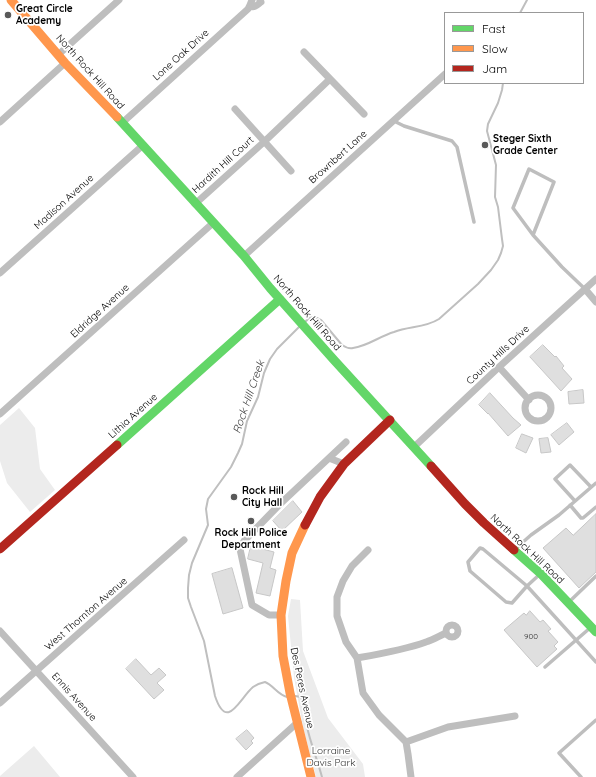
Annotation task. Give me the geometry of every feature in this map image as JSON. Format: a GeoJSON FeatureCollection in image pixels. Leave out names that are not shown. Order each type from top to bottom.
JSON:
{"type":"FeatureCollection","features":[{"type":"Feature","properties":{"kind":"street","name":"North Rock Hill Road"},"geometry":{"type":"LineString","coordinates":[[11,0],[59,54],[65,63],[244,256],[308,331],[465,504],[484,524],[541,574],[594,630]]}},
{"type":"Feature","properties":{"kind":"street"},"geometry":{"type":"LineString","coordinates":[[59,54],[119,0]]}},
{"type":"Feature","properties":{"kind":"street","name":"Lone Oak Drive"},"geometry":{"type":"LineString","coordinates":[[122,123],[251,3],[252,7],[256,6],[261,2],[260,0]]}},
{"type":"Feature","properties":{"kind":"street"},"geometry":{"type":"LineString","coordinates":[[304,52],[364,114]]}},
{"type":"Feature","properties":{"kind":"street"},"geometry":{"type":"LineString","coordinates":[[0,122],[65,63]]}},
{"type":"Feature","properties":{"kind":"street","name":"Brownbert Lane"},"geometry":{"type":"LineString","coordinates":[[244,256],[444,75]]}},
{"type":"Feature","properties":{"kind":"street","name":"Hardith Hill Court"},"geometry":{"type":"LineString","coordinates":[[196,204],[330,79]]}},
{"type":"Feature","properties":{"kind":"street","name":"Hardith Hill Court"},"geometry":{"type":"LineString","coordinates":[[235,109],[291,171]]}},
{"type":"Feature","properties":{"kind":"street","name":"Madison Avenue"},"geometry":{"type":"LineString","coordinates":[[0,274],[142,146]]}},
{"type":"Feature","properties":{"kind":"street","name":"Eldridge Avenue"},"geometry":{"type":"LineString","coordinates":[[0,414],[213,223]]}},
{"type":"Feature","properties":{"kind":"street","name":"County Hills Drive"},"geometry":{"type":"LineString","coordinates":[[414,447],[596,279]]}},
{"type":"Feature","properties":{"kind":"street"},"geometry":{"type":"LineString","coordinates":[[585,289],[596,302]]}},
{"type":"Feature","properties":{"kind":"street","name":"Lithia Avenue"},"geometry":{"type":"LineString","coordinates":[[0,549],[280,299]]}},
{"type":"Feature","properties":{"kind":"street"},"geometry":{"type":"LineString","coordinates":[[499,367],[529,400]]}},
{"type":"Feature","properties":{"kind":"street","name":"Des Peres Avenue"},"geometry":{"type":"LineString","coordinates":[[312,777],[291,697],[283,656],[281,615],[292,553],[304,526],[320,497],[344,464],[390,420]]}},
{"type":"Feature","properties":{"kind":"street"},"geometry":{"type":"LineString","coordinates":[[281,615],[269,615],[252,605],[240,549],[244,541],[279,505],[346,442]]}},
{"type":"Feature","properties":{"kind":"street"},"geometry":{"type":"LineString","coordinates":[[329,458],[344,464]]}},
{"type":"Feature","properties":{"kind":"street","name":"West Thornton Avenue"},"geometry":{"type":"LineString","coordinates":[[0,703],[184,540]]}},
{"type":"Feature","properties":{"kind":"street"},"geometry":{"type":"LineString","coordinates":[[368,550],[352,566],[343,581],[337,597],[337,616],[346,642],[357,658],[363,693],[379,715],[406,742],[410,777]]}},
{"type":"Feature","properties":{"kind":"street","name":"Ennis Avenue"},"geometry":{"type":"LineString","coordinates":[[0,630],[133,777]]}},
{"type":"Feature","properties":{"kind":"street"},"geometry":{"type":"LineString","coordinates":[[357,658],[412,647],[446,633]]}},
{"type":"Feature","properties":{"kind":"street"},"geometry":{"type":"LineString","coordinates":[[406,742],[448,727],[515,716]]}},
{"type":"Feature","properties":{"kind":"street"},"geometry":{"type":"LineString","coordinates":[[237,777],[298,722]]}},
{"type":"Feature","properties":{"kind":"lane"},"geometry":{"type":"LineString","coordinates":[[393,121],[455,143],[474,222]]}},
{"type":"Feature","properties":{"kind":"lane"},"geometry":{"type":"LineString","coordinates":[[533,235],[554,182],[529,169],[513,208],[533,235],[562,267],[585,289]]}},
{"type":"Feature","properties":{"kind":"lane"},"geometry":{"type":"LineString","coordinates":[[575,501],[555,479],[570,465],[591,487]]}},
{"type":"Feature","properties":{"kind":"lane"},"geometry":{"type":"LineString","coordinates":[[513,550],[559,515],[596,483]]}},
{"type":"Feature","properties":{"kind":"lane"},"geometry":{"type":"LineString","coordinates":[[570,505],[579,518],[583,518],[596,507]]}},
{"type":"Feature","properties":{"kind":"lane"},"geometry":{"type":"LineString","coordinates":[[541,574],[527,586],[512,603],[506,602],[470,571],[468,562],[480,548],[483,549],[527,586],[596,662]]}},
{"type":"Feature","properties":{"kind":"lane"},"geometry":{"type":"LineString","coordinates":[[568,603],[596,576]]}},
{"type":"Feature","properties":{"kind":"lane"},"geometry":{"type":"LineString","coordinates":[[545,667],[576,640],[594,630]]}},
{"type":"Feature","properties":{"kind":"lane"},"geometry":{"type":"LineString","coordinates":[[581,777],[559,753],[596,720]]}},
{"type":"Feature","properties":{"kind":"green space"},"geometry":{"type":"Polygon","coordinates":[[[19,408],[35,428],[40,469],[55,490],[30,512],[7,483],[0,461],[0,425],[19,408]]]}},
{"type":"Feature","properties":{"kind":"green space","name":"Lorraine Davis Park"},"geometry":{"type":"Polygon","coordinates":[[[291,599],[300,600],[303,651],[328,718],[363,764],[365,777],[316,777],[303,727],[294,677],[288,616],[291,599]]]}},
{"type":"Feature","properties":{"kind":"green space"},"geometry":{"type":"Polygon","coordinates":[[[34,746],[60,777],[0,777],[0,776],[34,746]]]}},
{"type":"Feature","properties":{"kind":"building"},"geometry":{"type":"Polygon","coordinates":[[[543,345],[555,357],[556,356],[564,366],[562,368],[572,379],[561,391],[530,357],[543,345]]]}},
{"type":"Feature","properties":{"kind":"building"},"geometry":{"type":"Polygon","coordinates":[[[583,390],[584,403],[569,404],[568,392],[583,390]]]}},
{"type":"Feature","properties":{"kind":"building"},"geometry":{"type":"Polygon","coordinates":[[[490,393],[521,425],[508,436],[479,405],[490,393]]]}},
{"type":"Feature","properties":{"kind":"building"},"geometry":{"type":"Polygon","coordinates":[[[567,423],[574,432],[559,445],[551,435],[567,423]]]}},
{"type":"Feature","properties":{"kind":"building"},"geometry":{"type":"Polygon","coordinates":[[[522,434],[533,438],[526,453],[516,448],[522,434]]]}},
{"type":"Feature","properties":{"kind":"building"},"geometry":{"type":"Polygon","coordinates":[[[548,438],[551,452],[541,453],[539,439],[548,438]]]}},
{"type":"Feature","properties":{"kind":"building"},"geometry":{"type":"Polygon","coordinates":[[[293,501],[302,512],[282,531],[273,521],[293,501]]]}},
{"type":"Feature","properties":{"kind":"building"},"geometry":{"type":"Polygon","coordinates":[[[596,514],[596,572],[579,588],[543,548],[566,528],[573,535],[596,514]]]}},
{"type":"Feature","properties":{"kind":"building"},"geometry":{"type":"Polygon","coordinates":[[[251,546],[274,552],[270,568],[276,570],[270,596],[256,593],[263,563],[248,559],[251,546]]]}},
{"type":"Feature","properties":{"kind":"building"},"geometry":{"type":"Polygon","coordinates":[[[232,568],[243,608],[223,614],[212,574],[232,568]]]}},
{"type":"Feature","properties":{"kind":"building"},"geometry":{"type":"Polygon","coordinates":[[[530,611],[540,622],[543,620],[551,629],[548,631],[558,642],[554,646],[557,649],[537,667],[504,630],[524,613],[526,615],[530,611]]]}},
{"type":"Feature","properties":{"kind":"building"},"geometry":{"type":"Polygon","coordinates":[[[136,659],[151,675],[159,668],[166,675],[157,683],[164,690],[154,699],[126,669],[136,659]]]}},
{"type":"Feature","properties":{"kind":"building"},"geometry":{"type":"Polygon","coordinates":[[[247,730],[254,738],[251,741],[253,743],[246,750],[236,739],[247,730]]]}},
{"type":"Feature","properties":{"kind":"waterway","name":"Rock Hill Creek"},"geometry":{"type":"LineString","coordinates":[[521,12],[527,0]]}},
{"type":"Feature","properties":{"kind":"waterway","name":"Rock Hill Creek"},"geometry":{"type":"LineString","coordinates":[[305,322],[315,317],[321,320],[342,345],[350,348],[358,347],[400,330],[434,322],[478,284],[491,270],[498,260],[503,246],[498,207],[495,197],[496,165],[487,131],[488,124],[498,103],[503,84]]}},
{"type":"Feature","properties":{"kind":"waterway","name":"Rock Hill Creek"},"geometry":{"type":"LineString","coordinates":[[287,697],[268,683],[263,682],[253,687],[233,710],[229,712],[224,711],[215,696],[204,641],[188,598],[188,588],[192,563],[208,525],[206,509],[208,499],[231,467],[242,444],[247,421],[258,397],[264,373],[270,359],[277,349],[300,326]]}},
{"type":"Feature","properties":{"kind":"waterway","name":"Rock Hill Creek"},"geometry":{"type":"LineString","coordinates":[[295,696],[301,697],[305,705],[307,727],[322,777]]}},
{"type":"Feature","properties":{"kind":"traffic: fast"},"geometry":{"type":"LineString","coordinates":[[117,117],[244,256],[270,288],[334,360],[431,466]]}},
{"type":"Feature","properties":{"kind":"traffic: fast"},"geometry":{"type":"LineString","coordinates":[[117,445],[280,299]]}},
{"type":"Feature","properties":{"kind":"traffic: fast"},"geometry":{"type":"LineString","coordinates":[[514,550],[541,574],[596,632]]}},
{"type":"Feature","properties":{"kind":"traffic: slow"},"geometry":{"type":"LineString","coordinates":[[11,0],[65,63],[117,117]]}},
{"type":"Feature","properties":{"kind":"traffic: slow"},"geometry":{"type":"LineString","coordinates":[[305,525],[292,553],[281,615],[283,656],[290,693],[311,777]]}},
{"type":"Feature","properties":{"kind":"traffic: jam"},"geometry":{"type":"LineString","coordinates":[[305,525],[320,497],[344,464],[390,420]]}},
{"type":"Feature","properties":{"kind":"traffic: jam"},"geometry":{"type":"LineString","coordinates":[[0,549],[117,445]]}},
{"type":"Feature","properties":{"kind":"traffic: jam"},"geometry":{"type":"LineString","coordinates":[[431,466],[465,504],[514,550]]}},
{"type":"Feature","properties":{"kind":"place","name":"Great Circle Academy"},"geometry":{"type":"Point","coordinates":[8,15]}},
{"type":"Feature","properties":{"kind":"place","name":"Steger Sixth Grade Center"},"geometry":{"type":"Point","coordinates":[485,145]}},
{"type":"Feature","properties":{"kind":"place","name":"Rock Hill City Hall"},"geometry":{"type":"Point","coordinates":[234,497]}},
{"type":"Feature","properties":{"kind":"place","name":"Rock Hill Police Department"},"geometry":{"type":"Point","coordinates":[251,521]}}]}
